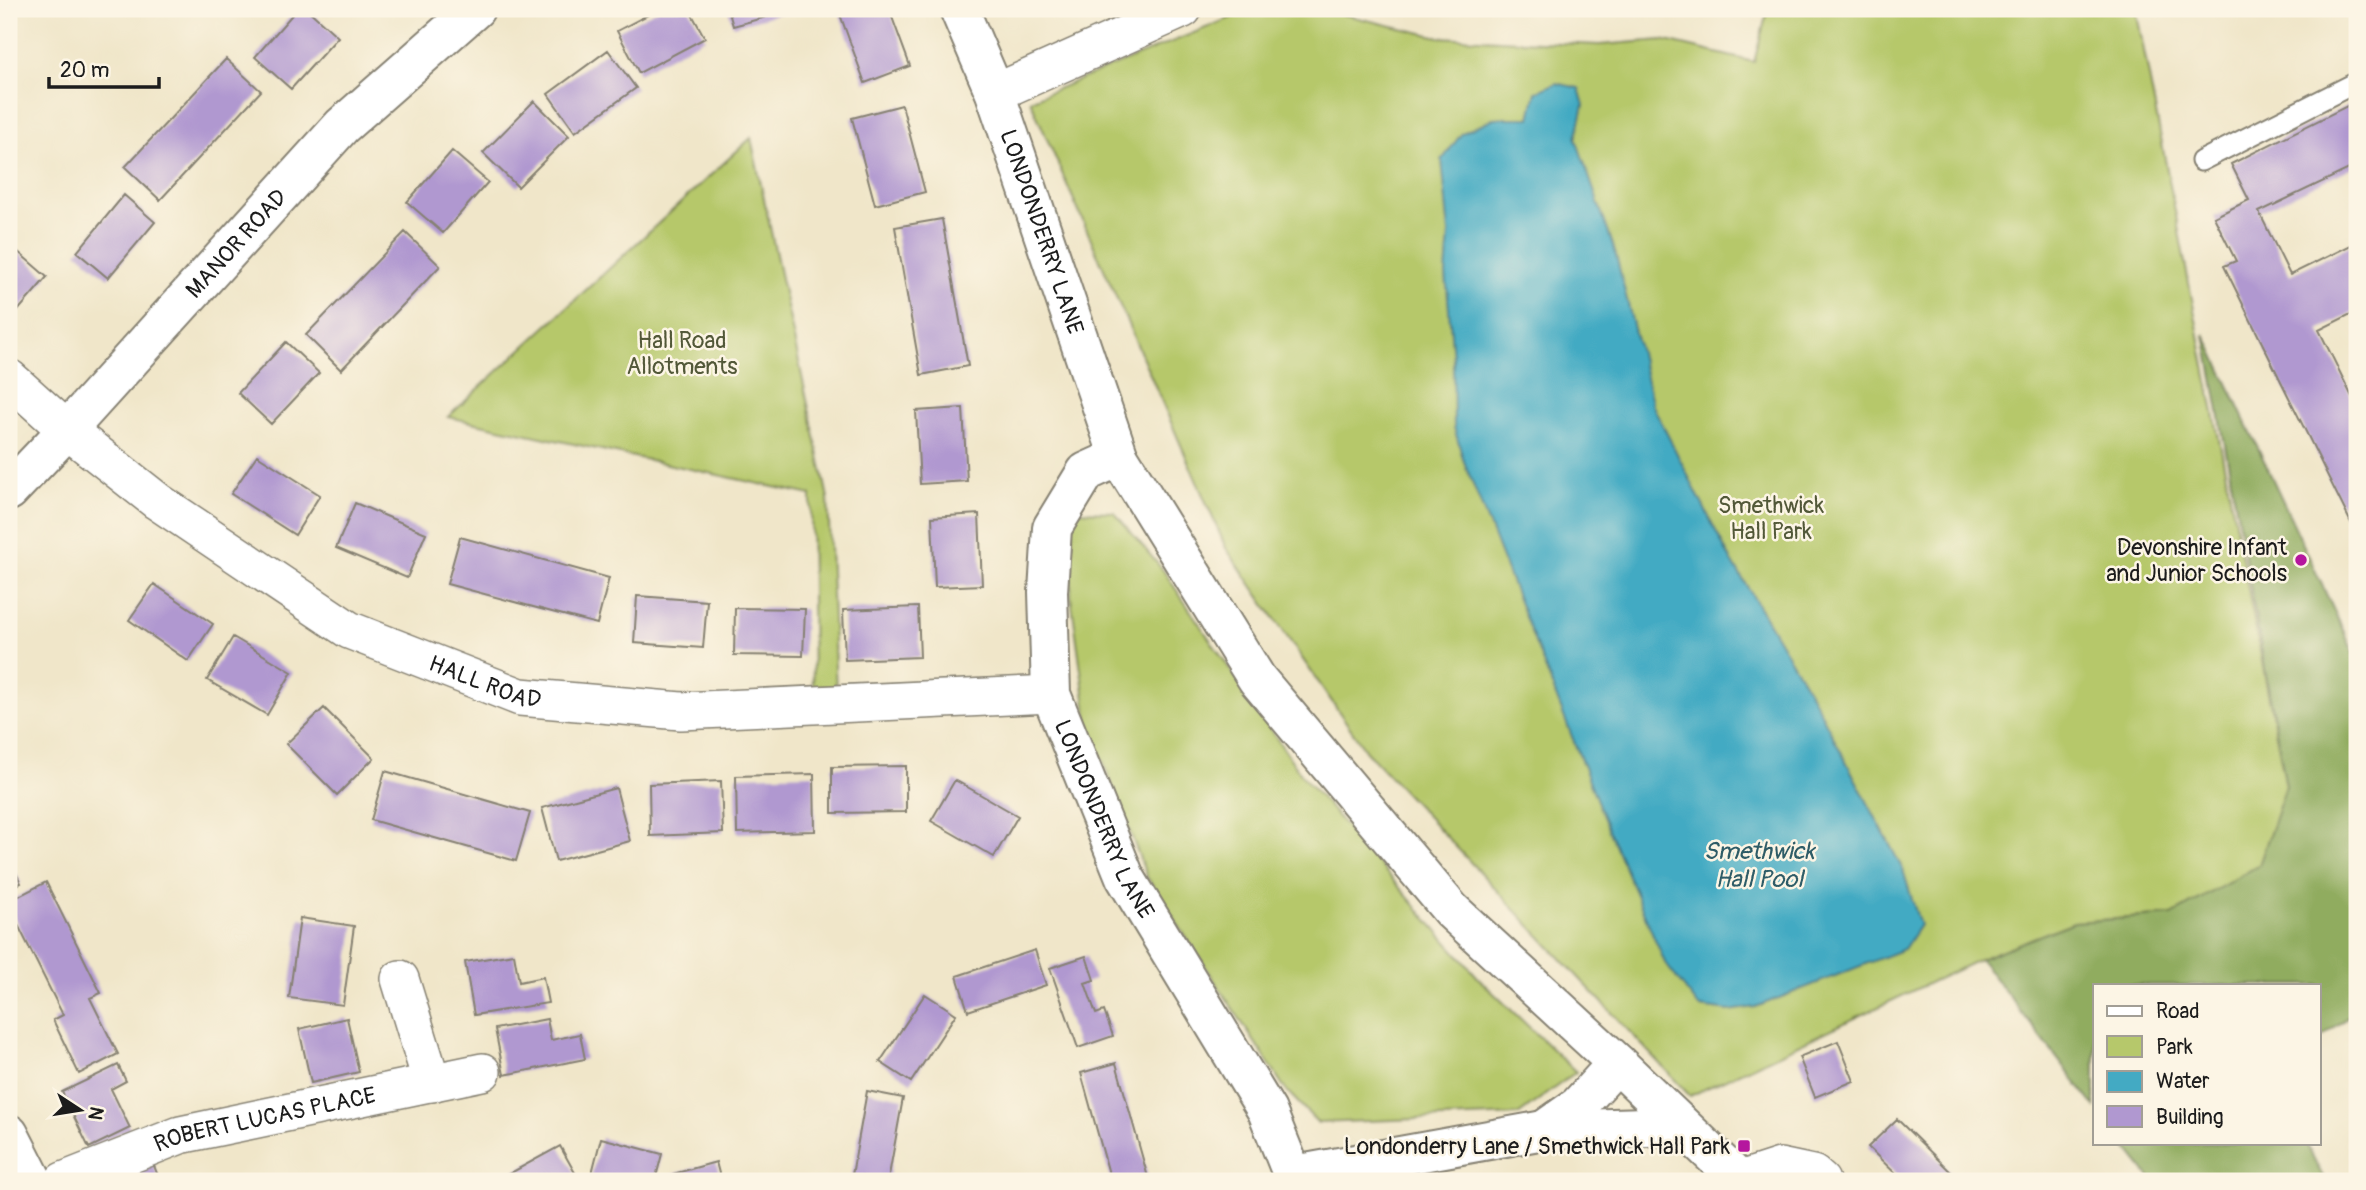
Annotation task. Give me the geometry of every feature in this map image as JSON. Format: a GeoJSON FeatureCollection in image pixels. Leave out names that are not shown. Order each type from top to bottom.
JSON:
{"type":"FeatureCollection","features":[{"type":"Feature","properties":{"kind":"street","name":"MANOR ROAD"},"geometry":{"type":"LineString","coordinates":[[9,491],[342,126],[475,9]]}},
{"type":"Feature","properties":{"kind":"street","name":"LONDONDERRY LANE"},"geometry":{"type":"LineString","coordinates":[[959,9],[995,93],[1119,457],[1256,680],[1451,910],[1617,1063],[1681,1126]]}},
{"type":"Feature","properties":{"kind":"street"},"geometry":{"type":"LineString","coordinates":[[995,93],[1182,9]]}},
{"type":"Feature","properties":{"kind":"street","name":"HALL ROAD"},"geometry":{"type":"LineString","coordinates":[[9,378],[67,430],[157,501],[349,630],[520,697],[681,711],[1051,694]]}},
{"type":"Feature","properties":{"kind":"street","name":"LONDONDERRY LANE"},"geometry":{"type":"LineString","coordinates":[[1119,457],[1086,472],[1052,528],[1048,592],[1051,694],[1125,877],[1266,1111],[1295,1178],[1544,1130],[1681,1126]]}},
{"type":"Feature","properties":{"kind":"street"},"geometry":{"type":"LineString","coordinates":[[400,979],[432,1083]]}},
{"type":"Feature","properties":{"kind":"street","name":"LONDONDERRY LANE"},"geometry":{"type":"LineString","coordinates":[[1544,1130],[1578,1106],[1617,1063]]}},
{"type":"Feature","properties":{"kind":"street","name":"ROBERT LUCAS PLACE"},"geometry":{"type":"LineString","coordinates":[[63,1181],[180,1135],[482,1072]]}},
{"type":"Feature","properties":{"kind":"street"},"geometry":{"type":"LineString","coordinates":[[1681,1126],[1740,1181],[1780,1167],[1813,1174],[1821,1181]]}},
{"type":"Feature","properties":{"kind":"street"},"geometry":{"type":"LineString","coordinates":[[9,1134],[33,1181]]}},
{"type":"Feature","properties":{"kind":"lane"},"geometry":{"type":"LineString","coordinates":[[2201,161],[2357,82]]}},
{"type":"Feature","properties":{"kind":"green space","name":"Smethwick Hall Park"},"geometry":{"type":"Polygon","coordinates":[[[1252,9],[1320,9],[1439,37],[1599,45],[1662,40],[1754,62],[1768,9],[2136,9],[2286,786],[2260,865],[2172,915],[2074,922],[1980,959],[1690,1096],[1366,751],[1226,548],[1030,100],[1252,9]]]}},
{"type":"Feature","properties":{"kind":"green space","name":"Hall Road Allotments"},"geometry":{"type":"Polygon","coordinates":[[[751,138],[828,498],[836,691],[813,692],[811,495],[448,417],[751,138]]]}},
{"type":"Feature","properties":{"kind":"green space"},"geometry":{"type":"Polygon","coordinates":[[[2205,334],[2357,660],[2357,1010],[2320,1038],[2320,984],[2093,984],[2093,1104],[1980,959],[2074,922],[2172,915],[2259,865],[2286,786],[2205,334]]]}},
{"type":"Feature","properties":{"kind":"green space"},"geometry":{"type":"Polygon","coordinates":[[[1073,511],[1114,512],[1163,570],[1302,776],[1482,982],[1576,1072],[1518,1115],[1318,1123],[1286,1090],[1147,877],[1088,721],[1071,597],[1073,511]]]}},
{"type":"Feature","properties":{"kind":"green space"},"geometry":{"type":"Polygon","coordinates":[[[2124,1144],[2306,1144],[2325,1181],[2153,1181],[2124,1144]]]}},
{"type":"Feature","properties":{"kind":"water","name":"Smethwick Hall Pool"},"geometry":{"type":"Polygon","coordinates":[[[1556,83],[1579,88],[1584,105],[1576,139],[1615,251],[1653,406],[1725,549],[1813,698],[1903,870],[1920,925],[1904,949],[1756,1007],[1729,1011],[1699,1007],[1665,963],[1607,826],[1463,459],[1454,427],[1453,359],[1446,274],[1449,233],[1442,160],[1462,133],[1494,118],[1530,118],[1536,92],[1556,83]]]}},
{"type":"Feature","properties":{"kind":"building"},"geometry":{"type":"Polygon","coordinates":[[[297,9],[307,9],[338,37],[291,89],[255,57],[297,9]]]}},
{"type":"Feature","properties":{"kind":"building"},"geometry":{"type":"Polygon","coordinates":[[[659,9],[689,9],[705,38],[639,73],[617,31],[659,9]]]}},
{"type":"Feature","properties":{"kind":"building"},"geometry":{"type":"Polygon","coordinates":[[[728,9],[792,9],[792,10],[733,26],[728,9]]]}},
{"type":"Feature","properties":{"kind":"building"},"geometry":{"type":"Polygon","coordinates":[[[838,9],[889,9],[910,66],[865,83],[838,9]]]}},
{"type":"Feature","properties":{"kind":"building"},"geometry":{"type":"Polygon","coordinates":[[[608,50],[636,88],[575,132],[548,94],[608,50]]]}},
{"type":"Feature","properties":{"kind":"building"},"geometry":{"type":"Polygon","coordinates":[[[226,59],[261,91],[160,200],[125,167],[226,59]]]}},
{"type":"Feature","properties":{"kind":"building"},"geometry":{"type":"Polygon","coordinates":[[[534,101],[569,136],[518,187],[483,153],[534,101]]]}},
{"type":"Feature","properties":{"kind":"building"},"geometry":{"type":"Polygon","coordinates":[[[2357,101],[2357,176],[2353,167],[2259,212],[2290,275],[2357,242],[2357,311],[2319,330],[2357,407],[2357,535],[2224,266],[2236,261],[2214,217],[2249,200],[2231,164],[2357,101]]]}},
{"type":"Feature","properties":{"kind":"building"},"geometry":{"type":"Polygon","coordinates":[[[902,105],[925,192],[875,205],[852,118],[902,105]]]}},
{"type":"Feature","properties":{"kind":"building"},"geometry":{"type":"Polygon","coordinates":[[[452,151],[488,182],[443,233],[407,202],[452,151]]]}},
{"type":"Feature","properties":{"kind":"building"},"geometry":{"type":"Polygon","coordinates":[[[124,195],[155,222],[108,278],[77,252],[124,195]]]}},
{"type":"Feature","properties":{"kind":"building"},"geometry":{"type":"Polygon","coordinates":[[[942,219],[968,366],[921,375],[895,227],[942,219]]]}},
{"type":"Feature","properties":{"kind":"building"},"geometry":{"type":"Polygon","coordinates":[[[405,232],[440,266],[341,370],[306,335],[405,232]]]}},
{"type":"Feature","properties":{"kind":"building"},"geometry":{"type":"Polygon","coordinates":[[[9,244],[47,277],[16,313],[9,306],[9,244]]]}},
{"type":"Feature","properties":{"kind":"building"},"geometry":{"type":"Polygon","coordinates":[[[286,342],[319,373],[271,424],[238,393],[286,342]]]}},
{"type":"Feature","properties":{"kind":"building"},"geometry":{"type":"Polygon","coordinates":[[[963,408],[967,481],[920,484],[916,411],[963,408]]]}},
{"type":"Feature","properties":{"kind":"building"},"geometry":{"type":"Polygon","coordinates":[[[257,455],[320,495],[295,535],[231,494],[257,455]]]}},
{"type":"Feature","properties":{"kind":"building"},"geometry":{"type":"Polygon","coordinates":[[[355,503],[426,533],[407,578],[336,548],[355,503]]]}},
{"type":"Feature","properties":{"kind":"building"},"geometry":{"type":"Polygon","coordinates":[[[979,514],[982,585],[935,587],[932,517],[979,514]]]}},
{"type":"Feature","properties":{"kind":"building"},"geometry":{"type":"Polygon","coordinates":[[[460,537],[609,578],[597,624],[447,584],[460,537]]]}},
{"type":"Feature","properties":{"kind":"building"},"geometry":{"type":"Polygon","coordinates":[[[154,584],[213,624],[188,661],[129,620],[154,584]]]}},
{"type":"Feature","properties":{"kind":"building"},"geometry":{"type":"Polygon","coordinates":[[[637,596],[707,601],[703,648],[634,643],[637,596]]]}},
{"type":"Feature","properties":{"kind":"building"},"geometry":{"type":"Polygon","coordinates":[[[918,607],[920,657],[845,660],[843,610],[918,607]]]}},
{"type":"Feature","properties":{"kind":"building"},"geometry":{"type":"Polygon","coordinates":[[[735,608],[805,609],[803,656],[734,655],[735,608]]]}},
{"type":"Feature","properties":{"kind":"building"},"geometry":{"type":"Polygon","coordinates":[[[233,637],[292,672],[267,715],[207,680],[233,637]]]}},
{"type":"Feature","properties":{"kind":"building"},"geometry":{"type":"Polygon","coordinates":[[[324,708],[374,758],[337,795],[286,744],[324,708]]]}},
{"type":"Feature","properties":{"kind":"building"},"geometry":{"type":"Polygon","coordinates":[[[906,766],[906,812],[832,813],[832,767],[906,766]]]}},
{"type":"Feature","properties":{"kind":"building"},"geometry":{"type":"Polygon","coordinates":[[[385,771],[530,813],[516,861],[371,820],[385,771]]]}},
{"type":"Feature","properties":{"kind":"building"},"geometry":{"type":"Polygon","coordinates":[[[814,774],[815,831],[737,833],[736,776],[814,774]]]}},
{"type":"Feature","properties":{"kind":"building"},"geometry":{"type":"Polygon","coordinates":[[[955,780],[1018,816],[994,857],[931,821],[955,780]]]}},
{"type":"Feature","properties":{"kind":"building"},"geometry":{"type":"Polygon","coordinates":[[[721,781],[723,833],[650,836],[649,784],[721,781]]]}},
{"type":"Feature","properties":{"kind":"building"},"geometry":{"type":"Polygon","coordinates":[[[616,788],[630,841],[556,861],[542,808],[616,788]]]}},
{"type":"Feature","properties":{"kind":"building"},"geometry":{"type":"Polygon","coordinates":[[[9,859],[21,883],[9,889],[9,859]]]}},
{"type":"Feature","properties":{"kind":"building"},"geometry":{"type":"Polygon","coordinates":[[[46,882],[101,993],[90,998],[118,1054],[79,1074],[53,1020],[63,1015],[9,907],[9,901],[46,882]]]}},
{"type":"Feature","properties":{"kind":"building"},"geometry":{"type":"Polygon","coordinates":[[[300,918],[354,926],[343,1005],[289,998],[300,918]]]}},
{"type":"Feature","properties":{"kind":"building"},"geometry":{"type":"Polygon","coordinates":[[[1035,950],[1046,985],[968,1011],[957,976],[1035,950]]]}},
{"type":"Feature","properties":{"kind":"building"},"geometry":{"type":"Polygon","coordinates":[[[514,954],[519,982],[543,977],[548,1003],[474,1015],[465,962],[514,954]]]}},
{"type":"Feature","properties":{"kind":"building"},"geometry":{"type":"Polygon","coordinates":[[[1086,956],[1094,980],[1085,983],[1096,1014],[1104,1011],[1113,1036],[1078,1048],[1050,968],[1086,956]]]}},
{"type":"Feature","properties":{"kind":"building"},"geometry":{"type":"Polygon","coordinates":[[[925,994],[956,1014],[911,1082],[880,1062],[925,994]]]}},
{"type":"Feature","properties":{"kind":"building"},"geometry":{"type":"Polygon","coordinates":[[[347,1018],[359,1072],[311,1083],[299,1029],[347,1018]]]}},
{"type":"Feature","properties":{"kind":"building"},"geometry":{"type":"Polygon","coordinates":[[[547,1019],[551,1040],[580,1034],[585,1059],[504,1075],[495,1029],[547,1019]]]}},
{"type":"Feature","properties":{"kind":"building"},"geometry":{"type":"Polygon","coordinates":[[[1838,1041],[1854,1081],[1815,1097],[1799,1057],[1838,1041]]]}},
{"type":"Feature","properties":{"kind":"building"},"geometry":{"type":"Polygon","coordinates":[[[1116,1063],[1149,1181],[1111,1181],[1081,1073],[1116,1063]]]}},
{"type":"Feature","properties":{"kind":"building"},"geometry":{"type":"Polygon","coordinates":[[[118,1065],[126,1081],[111,1089],[130,1128],[89,1148],[62,1092],[118,1065]]]}},
{"type":"Feature","properties":{"kind":"building"},"geometry":{"type":"Polygon","coordinates":[[[867,1091],[903,1098],[888,1181],[852,1175],[867,1091]]]}},
{"type":"Feature","properties":{"kind":"building"},"geometry":{"type":"Polygon","coordinates":[[[1897,1119],[1960,1181],[1903,1181],[1868,1147],[1897,1119]]]}},
{"type":"Feature","properties":{"kind":"building"},"geometry":{"type":"Polygon","coordinates":[[[601,1138],[662,1154],[655,1181],[590,1181],[601,1138]]]}},
{"type":"Feature","properties":{"kind":"building"},"geometry":{"type":"Polygon","coordinates":[[[560,1146],[579,1180],[510,1181],[507,1175],[560,1146]]]}},
{"type":"Feature","properties":{"kind":"building"},"geometry":{"type":"Polygon","coordinates":[[[149,1153],[160,1181],[117,1181],[111,1168],[149,1153]]]}},
{"type":"Feature","properties":{"kind":"building"},"geometry":{"type":"Polygon","coordinates":[[[716,1162],[721,1181],[675,1181],[673,1174],[716,1162]]]}},
{"type":"Feature","properties":{"kind":"place","name":"Devonshire Infant and Junior Schools"},"geometry":{"type":"Point","coordinates":[2301,560]}},
{"type":"Feature","properties":{"kind":"place","name":"Londonderry Lane / Smethwick Hall Park"},"geometry":{"type":"Point","coordinates":[1744,1146]}}]}
